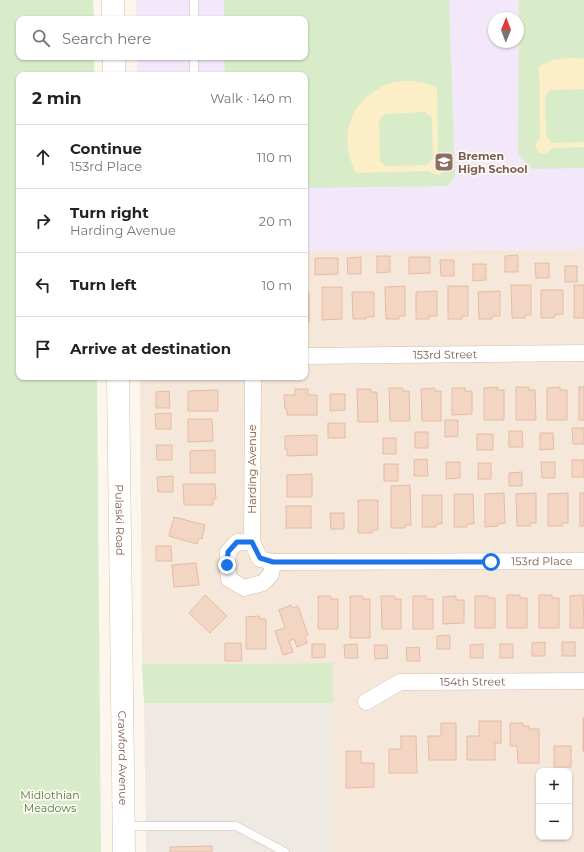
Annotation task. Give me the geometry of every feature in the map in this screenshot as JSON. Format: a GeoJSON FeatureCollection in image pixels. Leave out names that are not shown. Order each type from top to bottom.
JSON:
{"type":"FeatureCollection","features":[{"type":"Feature","properties":{"kind":"main road"},"geometry":{"type":"LineString","coordinates":[[113,0],[113,16]]}},
{"type":"Feature","properties":{"kind":"main road"},"geometry":{"type":"LineString","coordinates":[[114,60],[114,72]]}},
{"type":"Feature","properties":{"kind":"main road","name":"Pulaski Road"},"geometry":{"type":"LineString","coordinates":[[118,380],[122,664]]}},
{"type":"Feature","properties":{"kind":"main road","name":"Crawford Avenue"},"geometry":{"type":"LineString","coordinates":[[122,664],[124,852]]}},
{"type":"Feature","properties":{"kind":"street","name":"153rd Street"},"geometry":{"type":"LineString","coordinates":[[308,356],[584,353]]}},
{"type":"Feature","properties":{"kind":"street","name":"Harding Avenue"},"geometry":{"type":"LineString","coordinates":[[253,380],[252,542],[266,560]]}},
{"type":"Feature","properties":{"kind":"street"},"geometry":{"type":"LineString","coordinates":[[252,542],[237,542],[228,552],[227,565],[229,579],[244,588],[263,583],[271,574],[266,560]]}},
{"type":"Feature","properties":{"kind":"street","name":"153rd Place"},"geometry":{"type":"LineString","coordinates":[[266,560],[584,561]]}},
{"type":"Feature","properties":{"kind":"street","name":"154th Street"},"geometry":{"type":"LineString","coordinates":[[366,702],[400,682],[584,680]]}},
{"type":"Feature","properties":{"kind":"lane"},"geometry":{"type":"LineString","coordinates":[[194,0],[194,16]]}},
{"type":"Feature","properties":{"kind":"lane"},"geometry":{"type":"LineString","coordinates":[[194,60],[194,72]]}},
{"type":"Feature","properties":{"kind":"lane"},"geometry":{"type":"LineString","coordinates":[[124,826],[236,826],[285,852]]}},
{"type":"Feature","properties":{"kind":"shaded area","name":"Bremen High School"},"geometry":{"type":"Polygon","coordinates":[[[136,0],[584,0],[584,249],[308,251],[308,72],[137,72],[137,60],[308,60],[308,16],[136,16],[136,0]]]}},
{"type":"Feature","properties":{"kind":"shaded area"},"geometry":{"type":"Polygon","coordinates":[[[584,249],[584,852],[333,852],[333,663],[142,664],[140,380],[308,380],[308,251],[584,249]]]}},
{"type":"Feature","properties":{"kind":"shaded area"},"geometry":{"type":"Polygon","coordinates":[[[144,703],[333,703],[333,852],[146,852],[144,703]]]}},
{"type":"Feature","properties":{"kind":"green space","name":"Midlothian Meadows"},"geometry":{"type":"Polygon","coordinates":[[[0,0],[93,0],[94,16],[16,16],[16,60],[94,60],[94,72],[16,72],[16,380],[97,380],[101,852],[0,852],[0,0]]]}},
{"type":"Feature","properties":{"kind":"green space"},"geometry":{"type":"Polygon","coordinates":[[[224,0],[449,0],[455,177],[448,186],[308,188],[308,72],[225,72],[224,60],[308,60],[308,16],[224,16],[224,0]]]}},
{"type":"Feature","properties":{"kind":"green space"},"geometry":{"type":"Polygon","coordinates":[[[519,0],[584,0],[584,168],[533,169],[518,154],[519,48],[524,48],[524,12],[519,12],[519,0]]]}},
{"type":"Feature","properties":{"kind":"green space"},"geometry":{"type":"Polygon","coordinates":[[[333,663],[333,703],[144,703],[142,664],[333,663]]]}},
{"type":"Feature","properties":{"kind":"sand"},"geometry":{"type":"Polygon","coordinates":[[[567,58],[584,59],[584,89],[550,90],[545,96],[546,136],[552,143],[584,142],[584,147],[552,148],[548,152],[541,153],[538,152],[536,146],[540,138],[539,66],[553,60],[567,58]]]}},
{"type":"Feature","properties":{"kind":"sand"},"geometry":{"type":"Polygon","coordinates":[[[406,81],[422,83],[437,88],[438,159],[442,162],[444,169],[437,175],[429,171],[356,173],[350,158],[347,138],[351,119],[362,102],[369,95],[393,82],[406,81]],[[425,112],[385,114],[379,120],[380,161],[386,166],[427,165],[433,159],[432,117],[425,112]]]}},
{"type":"Feature","properties":{"kind":"building"},"geometry":{"type":"Polygon","coordinates":[[[518,255],[518,272],[505,272],[505,256],[518,255]]]}},
{"type":"Feature","properties":{"kind":"building"},"geometry":{"type":"Polygon","coordinates":[[[377,256],[390,256],[390,272],[377,273],[377,256]]]}},
{"type":"Feature","properties":{"kind":"building"},"geometry":{"type":"Polygon","coordinates":[[[361,257],[361,274],[348,274],[347,258],[361,257]]]}},
{"type":"Feature","properties":{"kind":"building"},"geometry":{"type":"Polygon","coordinates":[[[409,257],[430,257],[430,273],[409,274],[409,257]]]}},
{"type":"Feature","properties":{"kind":"building"},"geometry":{"type":"Polygon","coordinates":[[[315,258],[338,258],[338,274],[315,275],[315,258]]]}},
{"type":"Feature","properties":{"kind":"building"},"geometry":{"type":"Polygon","coordinates":[[[440,260],[454,260],[454,276],[441,276],[440,260]]]}},
{"type":"Feature","properties":{"kind":"building"},"geometry":{"type":"Polygon","coordinates":[[[535,263],[549,263],[549,278],[536,278],[535,263]]]}},
{"type":"Feature","properties":{"kind":"building"},"geometry":{"type":"Polygon","coordinates":[[[473,264],[486,264],[486,280],[473,281],[473,264]]]}},
{"type":"Feature","properties":{"kind":"building"},"geometry":{"type":"Polygon","coordinates":[[[565,266],[577,266],[577,282],[565,282],[565,266]]]}},
{"type":"Feature","properties":{"kind":"building"},"geometry":{"type":"Polygon","coordinates":[[[511,285],[531,285],[531,315],[525,315],[525,318],[512,318],[511,285]]]}},
{"type":"Feature","properties":{"kind":"building"},"geometry":{"type":"Polygon","coordinates":[[[574,285],[584,285],[584,318],[574,318],[574,285]]]}},
{"type":"Feature","properties":{"kind":"building"},"geometry":{"type":"Polygon","coordinates":[[[405,286],[405,316],[399,316],[399,319],[386,319],[385,287],[405,286]]]}},
{"type":"Feature","properties":{"kind":"building"},"geometry":{"type":"Polygon","coordinates":[[[448,286],[468,286],[468,316],[462,316],[462,319],[448,319],[448,286]]]}},
{"type":"Feature","properties":{"kind":"building"},"geometry":{"type":"Polygon","coordinates":[[[322,287],[342,287],[342,319],[322,320],[322,287]]]}},
{"type":"Feature","properties":{"kind":"building"},"geometry":{"type":"Polygon","coordinates":[[[541,290],[563,290],[563,314],[555,315],[554,318],[541,318],[541,290]]]}},
{"type":"Feature","properties":{"kind":"building"},"geometry":{"type":"Polygon","coordinates":[[[437,291],[437,316],[429,316],[429,319],[416,319],[416,292],[437,291]]]}},
{"type":"Feature","properties":{"kind":"building"},"geometry":{"type":"Polygon","coordinates":[[[500,291],[500,316],[492,316],[492,319],[479,319],[478,292],[500,291]]]}},
{"type":"Feature","properties":{"kind":"building"},"geometry":{"type":"Polygon","coordinates":[[[352,292],[374,292],[374,317],[366,317],[366,319],[353,319],[352,292]]]}},
{"type":"Feature","properties":{"kind":"building"},"geometry":{"type":"Polygon","coordinates":[[[308,293],[309,293],[308,322],[308,293]]]}},
{"type":"Feature","properties":{"kind":"building"},"geometry":{"type":"Polygon","coordinates":[[[498,387],[497,390],[504,390],[504,420],[484,420],[484,388],[498,387]]]}},
{"type":"Feature","properties":{"kind":"building"},"geometry":{"type":"Polygon","coordinates":[[[516,387],[529,387],[529,390],[535,390],[536,420],[516,420],[516,387]]]}},
{"type":"Feature","properties":{"kind":"building"},"geometry":{"type":"Polygon","coordinates":[[[560,387],[560,390],[567,390],[567,420],[547,420],[547,388],[560,387]]]}},
{"type":"Feature","properties":{"kind":"building"},"geometry":{"type":"Polygon","coordinates":[[[579,387],[584,387],[584,420],[579,420],[579,387]]]}},
{"type":"Feature","properties":{"kind":"building"},"geometry":{"type":"Polygon","coordinates":[[[389,388],[403,388],[403,391],[409,391],[410,421],[390,421],[389,388]]]}},
{"type":"Feature","properties":{"kind":"building"},"geometry":{"type":"Polygon","coordinates":[[[435,388],[435,391],[441,391],[441,421],[422,421],[421,389],[435,388]]]}},
{"type":"Feature","properties":{"kind":"building"},"geometry":{"type":"Polygon","coordinates":[[[452,388],[465,388],[465,391],[472,391],[472,414],[452,415],[452,388]]]}},
{"type":"Feature","properties":{"kind":"building"},"geometry":{"type":"Polygon","coordinates":[[[295,389],[308,389],[308,395],[317,395],[317,415],[287,415],[284,395],[295,395],[295,389]]]}},
{"type":"Feature","properties":{"kind":"building"},"geometry":{"type":"Polygon","coordinates":[[[357,389],[371,389],[371,392],[377,392],[378,422],[358,422],[357,389]]]}},
{"type":"Feature","properties":{"kind":"building"},"geometry":{"type":"Polygon","coordinates":[[[218,390],[218,411],[188,411],[188,391],[218,390]]]}},
{"type":"Feature","properties":{"kind":"building"},"geometry":{"type":"Polygon","coordinates":[[[169,391],[170,408],[156,408],[156,392],[169,391]]]}},
{"type":"Feature","properties":{"kind":"building"},"geometry":{"type":"Polygon","coordinates":[[[330,394],[345,394],[345,410],[330,411],[330,394]]]}},
{"type":"Feature","properties":{"kind":"building"},"geometry":{"type":"Polygon","coordinates":[[[171,413],[171,429],[156,429],[155,414],[171,413]]]}},
{"type":"Feature","properties":{"kind":"building"},"geometry":{"type":"Polygon","coordinates":[[[188,419],[212,419],[213,441],[188,442],[188,419]]]}},
{"type":"Feature","properties":{"kind":"building"},"geometry":{"type":"Polygon","coordinates":[[[445,420],[458,420],[458,436],[445,437],[445,420]]]}},
{"type":"Feature","properties":{"kind":"building"},"geometry":{"type":"Polygon","coordinates":[[[328,423],[345,423],[345,438],[328,438],[328,423]]]}},
{"type":"Feature","properties":{"kind":"building"},"geometry":{"type":"Polygon","coordinates":[[[572,428],[584,428],[584,444],[573,444],[572,428]]]}},
{"type":"Feature","properties":{"kind":"building"},"geometry":{"type":"Polygon","coordinates":[[[509,431],[522,431],[523,447],[509,447],[509,431]]]}},
{"type":"Feature","properties":{"kind":"building"},"geometry":{"type":"Polygon","coordinates":[[[415,432],[428,432],[428,448],[415,448],[415,432]]]}},
{"type":"Feature","properties":{"kind":"building"},"geometry":{"type":"Polygon","coordinates":[[[540,433],[553,433],[554,449],[540,450],[540,433]]]}},
{"type":"Feature","properties":{"kind":"building"},"geometry":{"type":"Polygon","coordinates":[[[477,434],[493,434],[493,450],[477,450],[477,434]]]}},
{"type":"Feature","properties":{"kind":"building"},"geometry":{"type":"Polygon","coordinates":[[[317,435],[317,455],[287,456],[287,449],[285,449],[285,436],[317,435]]]}},
{"type":"Feature","properties":{"kind":"building"},"geometry":{"type":"Polygon","coordinates":[[[383,438],[396,438],[396,454],[383,454],[383,438]]]}},
{"type":"Feature","properties":{"kind":"building"},"geometry":{"type":"Polygon","coordinates":[[[156,445],[172,445],[172,460],[157,460],[156,445]]]}},
{"type":"Feature","properties":{"kind":"building"},"geometry":{"type":"Polygon","coordinates":[[[215,450],[215,473],[190,473],[190,451],[215,450]]]}},
{"type":"Feature","properties":{"kind":"building"},"geometry":{"type":"Polygon","coordinates":[[[427,459],[428,476],[414,476],[414,460],[427,459]]]}},
{"type":"Feature","properties":{"kind":"building"},"geometry":{"type":"Polygon","coordinates":[[[572,460],[584,460],[584,477],[572,477],[572,460]]]}},
{"type":"Feature","properties":{"kind":"building"},"geometry":{"type":"Polygon","coordinates":[[[446,462],[460,462],[460,478],[446,479],[446,462]]]}},
{"type":"Feature","properties":{"kind":"building"},"geometry":{"type":"Polygon","coordinates":[[[541,462],[555,462],[555,478],[542,478],[541,462]]]}},
{"type":"Feature","properties":{"kind":"building"},"geometry":{"type":"Polygon","coordinates":[[[478,463],[491,463],[491,479],[478,479],[478,463]]]}},
{"type":"Feature","properties":{"kind":"building"},"geometry":{"type":"Polygon","coordinates":[[[384,464],[398,464],[398,481],[384,481],[384,464]]]}},
{"type":"Feature","properties":{"kind":"building"},"geometry":{"type":"Polygon","coordinates":[[[522,472],[522,486],[509,486],[509,473],[522,472]]]}},
{"type":"Feature","properties":{"kind":"building"},"geometry":{"type":"Polygon","coordinates":[[[312,474],[312,497],[287,497],[287,475],[312,474]]]}},
{"type":"Feature","properties":{"kind":"building"},"geometry":{"type":"Polygon","coordinates":[[[173,476],[173,492],[158,492],[157,477],[173,476]]]}},
{"type":"Feature","properties":{"kind":"building"},"geometry":{"type":"Polygon","coordinates":[[[183,484],[215,484],[216,499],[213,499],[213,505],[184,505],[183,484]]]}},
{"type":"Feature","properties":{"kind":"building"},"geometry":{"type":"Polygon","coordinates":[[[410,485],[411,525],[405,525],[405,528],[391,528],[391,486],[410,485]]]}},
{"type":"Feature","properties":{"kind":"building"},"geometry":{"type":"Polygon","coordinates":[[[504,493],[505,523],[498,524],[498,526],[485,527],[485,494],[504,493]]]}},
{"type":"Feature","properties":{"kind":"building"},"geometry":{"type":"Polygon","coordinates":[[[536,493],[536,523],[530,523],[530,526],[517,526],[516,494],[536,493]]]}},
{"type":"Feature","properties":{"kind":"building"},"geometry":{"type":"Polygon","coordinates":[[[568,493],[568,523],[562,523],[562,526],[548,526],[548,494],[568,493]]]}},
{"type":"Feature","properties":{"kind":"building"},"geometry":{"type":"Polygon","coordinates":[[[580,493],[584,493],[584,526],[580,526],[580,493]]]}},
{"type":"Feature","properties":{"kind":"building"},"geometry":{"type":"Polygon","coordinates":[[[454,494],[473,494],[474,524],[467,524],[467,527],[454,527],[454,494]]]}},
{"type":"Feature","properties":{"kind":"building"},"geometry":{"type":"Polygon","coordinates":[[[422,495],[442,495],[442,524],[436,524],[436,527],[422,527],[422,495]]]}},
{"type":"Feature","properties":{"kind":"building"},"geometry":{"type":"Polygon","coordinates":[[[358,500],[378,500],[378,530],[372,530],[372,533],[358,533],[358,500]]]}},
{"type":"Feature","properties":{"kind":"building"},"geometry":{"type":"Polygon","coordinates":[[[286,506],[311,506],[311,528],[286,528],[286,506]]]}},
{"type":"Feature","properties":{"kind":"building"},"geometry":{"type":"Polygon","coordinates":[[[330,513],[344,513],[344,529],[331,529],[330,513]]]}},
{"type":"Feature","properties":{"kind":"building"},"geometry":{"type":"Polygon","coordinates":[[[174,517],[205,525],[202,539],[199,538],[197,544],[169,536],[174,517]]]}},
{"type":"Feature","properties":{"kind":"building"},"geometry":{"type":"Polygon","coordinates":[[[156,546],[171,546],[172,561],[156,561],[156,546]]]}},
{"type":"Feature","properties":{"kind":"building"},"geometry":{"type":"Polygon","coordinates":[[[196,563],[199,585],[174,587],[172,565],[196,563]]]}},
{"type":"Feature","properties":{"kind":"building"},"geometry":{"type":"Polygon","coordinates":[[[205,595],[227,616],[210,633],[189,613],[205,595]]]}},
{"type":"Feature","properties":{"kind":"building"},"geometry":{"type":"Polygon","coordinates":[[[507,595],[520,595],[520,598],[527,598],[527,628],[507,628],[507,595]]]}},
{"type":"Feature","properties":{"kind":"building"},"geometry":{"type":"Polygon","coordinates":[[[539,595],[552,595],[552,598],[559,598],[559,628],[539,628],[539,595]]]}},
{"type":"Feature","properties":{"kind":"building"},"geometry":{"type":"Polygon","coordinates":[[[583,595],[584,628],[570,628],[570,596],[583,595]]]}},
{"type":"Feature","properties":{"kind":"building"},"geometry":{"type":"Polygon","coordinates":[[[318,596],[331,596],[331,599],[338,599],[338,629],[318,629],[318,596]]]}},
{"type":"Feature","properties":{"kind":"building"},"geometry":{"type":"Polygon","coordinates":[[[350,596],[363,596],[363,599],[370,599],[370,638],[350,638],[350,596]]]}},
{"type":"Feature","properties":{"kind":"building"},"geometry":{"type":"Polygon","coordinates":[[[381,596],[395,596],[395,599],[401,599],[401,629],[382,629],[381,596]]]}},
{"type":"Feature","properties":{"kind":"building"},"geometry":{"type":"Polygon","coordinates":[[[413,596],[426,596],[426,599],[433,599],[433,629],[413,629],[413,596]]]}},
{"type":"Feature","properties":{"kind":"building"},"geometry":{"type":"Polygon","coordinates":[[[456,596],[456,600],[464,600],[464,623],[443,624],[443,597],[456,596]]]}},
{"type":"Feature","properties":{"kind":"building"},"geometry":{"type":"Polygon","coordinates":[[[475,596],[488,596],[489,598],[495,598],[495,628],[475,628],[475,596]]]}},
{"type":"Feature","properties":{"kind":"building"},"geometry":{"type":"Polygon","coordinates":[[[291,605],[292,608],[298,606],[308,635],[305,636],[307,643],[297,647],[294,639],[289,641],[293,652],[283,655],[275,631],[285,628],[279,610],[291,605]]]}},
{"type":"Feature","properties":{"kind":"building"},"geometry":{"type":"Polygon","coordinates":[[[259,616],[260,619],[266,619],[266,649],[246,649],[246,617],[259,616]]]}},
{"type":"Feature","properties":{"kind":"building"},"geometry":{"type":"Polygon","coordinates":[[[450,635],[450,649],[437,649],[437,636],[450,635]]]}},
{"type":"Feature","properties":{"kind":"building"},"geometry":{"type":"Polygon","coordinates":[[[545,642],[545,656],[532,656],[532,643],[545,642]]]}},
{"type":"Feature","properties":{"kind":"building"},"geometry":{"type":"Polygon","coordinates":[[[562,642],[575,642],[575,656],[562,656],[562,642]]]}},
{"type":"Feature","properties":{"kind":"building"},"geometry":{"type":"Polygon","coordinates":[[[225,643],[241,643],[242,661],[225,661],[225,643]]]}},
{"type":"Feature","properties":{"kind":"building"},"geometry":{"type":"Polygon","coordinates":[[[312,644],[325,644],[325,657],[312,658],[312,644]]]}},
{"type":"Feature","properties":{"kind":"building"},"geometry":{"type":"Polygon","coordinates":[[[357,644],[358,658],[345,658],[344,645],[357,644]]]}},
{"type":"Feature","properties":{"kind":"building"},"geometry":{"type":"Polygon","coordinates":[[[483,644],[483,658],[470,658],[470,645],[483,644]]]}},
{"type":"Feature","properties":{"kind":"building"},"geometry":{"type":"Polygon","coordinates":[[[500,644],[513,644],[513,658],[500,658],[500,644]]]}},
{"type":"Feature","properties":{"kind":"building"},"geometry":{"type":"Polygon","coordinates":[[[374,645],[387,645],[388,658],[375,659],[374,645]]]}},
{"type":"Feature","properties":{"kind":"building"},"geometry":{"type":"Polygon","coordinates":[[[419,647],[420,661],[407,661],[406,648],[419,647]]]}},
{"type":"Feature","properties":{"kind":"building"},"geometry":{"type":"Polygon","coordinates":[[[584,718],[584,751],[583,751],[584,718]]]}},
{"type":"Feature","properties":{"kind":"building"},"geometry":{"type":"Polygon","coordinates":[[[479,721],[501,721],[501,743],[495,743],[495,760],[467,760],[467,736],[479,736],[479,721]]]}},
{"type":"Feature","properties":{"kind":"building"},"geometry":{"type":"Polygon","coordinates":[[[441,723],[456,723],[456,760],[429,760],[428,736],[441,736],[441,723]]]}},
{"type":"Feature","properties":{"kind":"building"},"geometry":{"type":"Polygon","coordinates":[[[510,723],[523,723],[523,726],[529,726],[529,729],[539,729],[539,763],[518,763],[517,746],[510,746],[510,723]]]}},
{"type":"Feature","properties":{"kind":"building"},"geometry":{"type":"Polygon","coordinates":[[[401,736],[416,736],[417,773],[389,773],[389,749],[401,749],[401,736]]]}},
{"type":"Feature","properties":{"kind":"building"},"geometry":{"type":"Polygon","coordinates":[[[554,746],[571,746],[571,767],[554,767],[554,746]]]}},
{"type":"Feature","properties":{"kind":"building"},"geometry":{"type":"Polygon","coordinates":[[[346,751],[361,751],[361,763],[374,763],[374,787],[346,788],[346,751]]]}},
{"type":"Feature","properties":{"kind":"building"},"geometry":{"type":"Polygon","coordinates":[[[212,846],[212,852],[170,852],[170,847],[212,846]]]}},
{"type":"Feature","properties":{"kind":"place","name":"Bremen High School"},"geometry":{"type":"Point","coordinates":[444,162]}},
{"type":"Feature","properties":{"kind":"route"},"geometry":{"type":"LineString","coordinates":[[227,565],[228,552],[237,542],[252,542],[260,558],[273,562],[491,562]]}}]}
